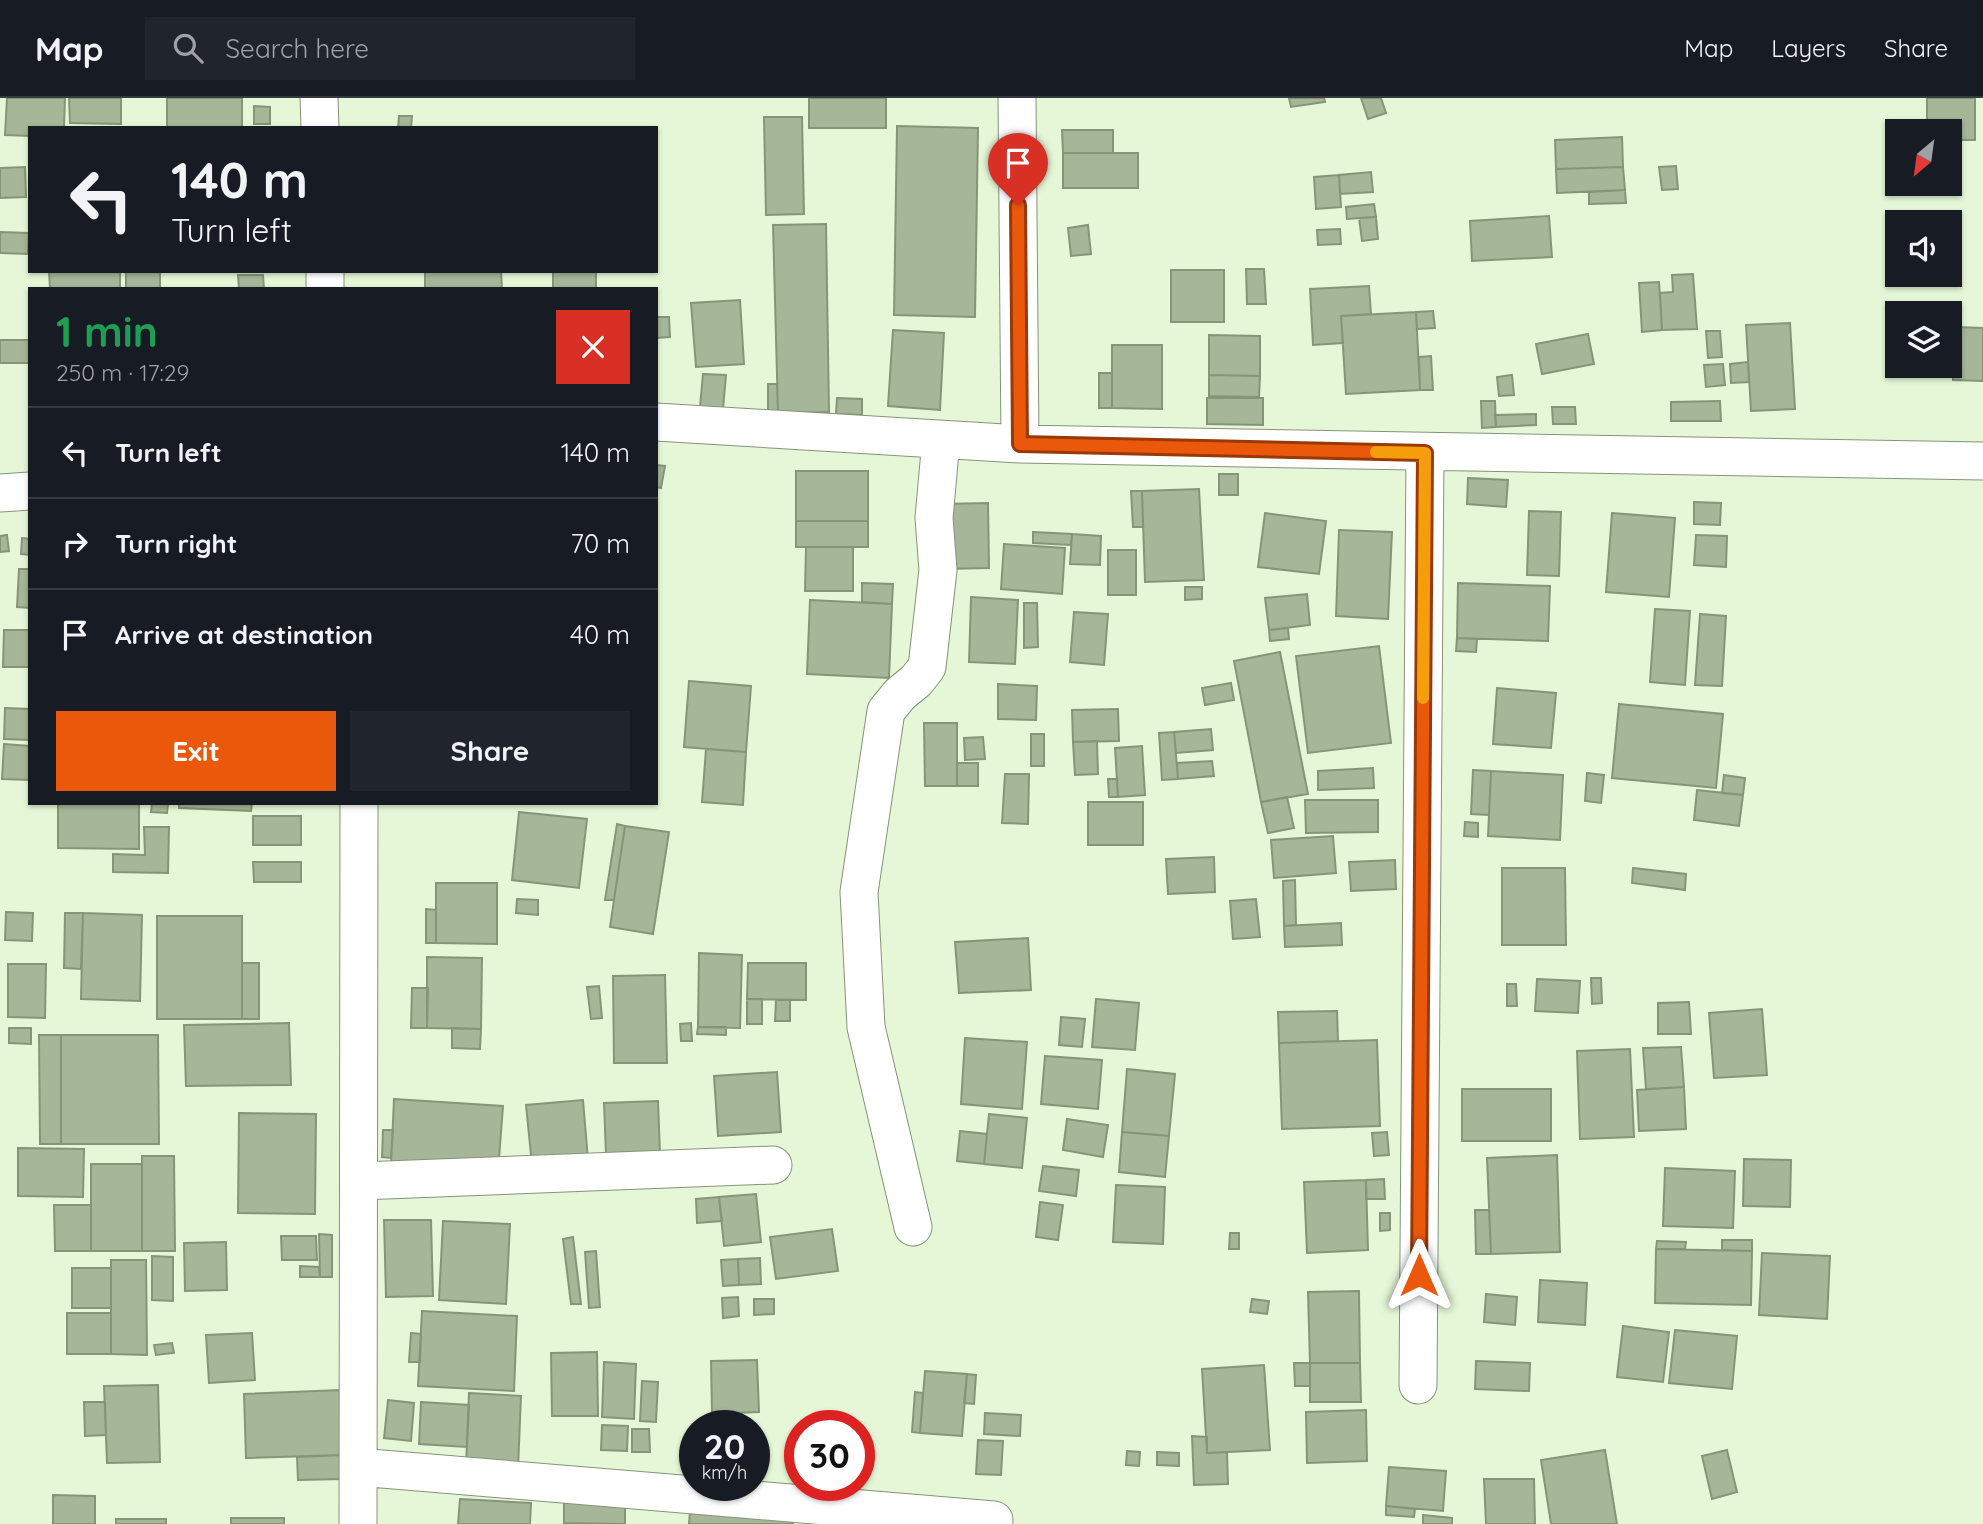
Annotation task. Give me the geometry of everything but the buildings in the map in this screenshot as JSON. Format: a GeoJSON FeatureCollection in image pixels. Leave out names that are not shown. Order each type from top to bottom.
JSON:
{"type":"FeatureCollection","features":[{"type":"Feature","properties":{"kind":"street"},"geometry":{"type":"LineString","coordinates":[[319,98],[320,126]]}},
{"type":"Feature","properties":{"kind":"street"},"geometry":{"type":"LineString","coordinates":[[1017,98],[1020,444]]}},
{"type":"Feature","properties":{"kind":"street"},"geometry":{"type":"LineString","coordinates":[[658,422],[1020,444],[1983,461]]}},
{"type":"Feature","properties":{"kind":"street"},"geometry":{"type":"LineString","coordinates":[[913,1227],[866,1027],[859,892],[886,712],[927,667],[938,570],[934,518],[941,440]]}},
{"type":"Feature","properties":{"kind":"street"},"geometry":{"type":"LineString","coordinates":[[1419,1385],[1425,453]]}},
{"type":"Feature","properties":{"kind":"street"},"geometry":{"type":"LineString","coordinates":[[0,493],[28,491]]}},
{"type":"Feature","properties":{"kind":"street"},"geometry":{"type":"LineString","coordinates":[[358,1524],[359,805]]}},
{"type":"Feature","properties":{"kind":"street"},"geometry":{"type":"LineString","coordinates":[[360,1181],[773,1165]]}},
{"type":"Feature","properties":{"kind":"street"},"geometry":{"type":"LineString","coordinates":[[358,1466],[994,1520]]}},
{"type":"Feature","properties":{"kind":"slow traffic"},"geometry":{"type":"LineString","coordinates":[[1376,452],[1425,453],[1423,698]]}},
{"type":"Feature","properties":{"kind":"route"},"geometry":{"type":"LineString","coordinates":[[1018,205],[1020,444],[1425,453],[1419,1275]]}}]}
